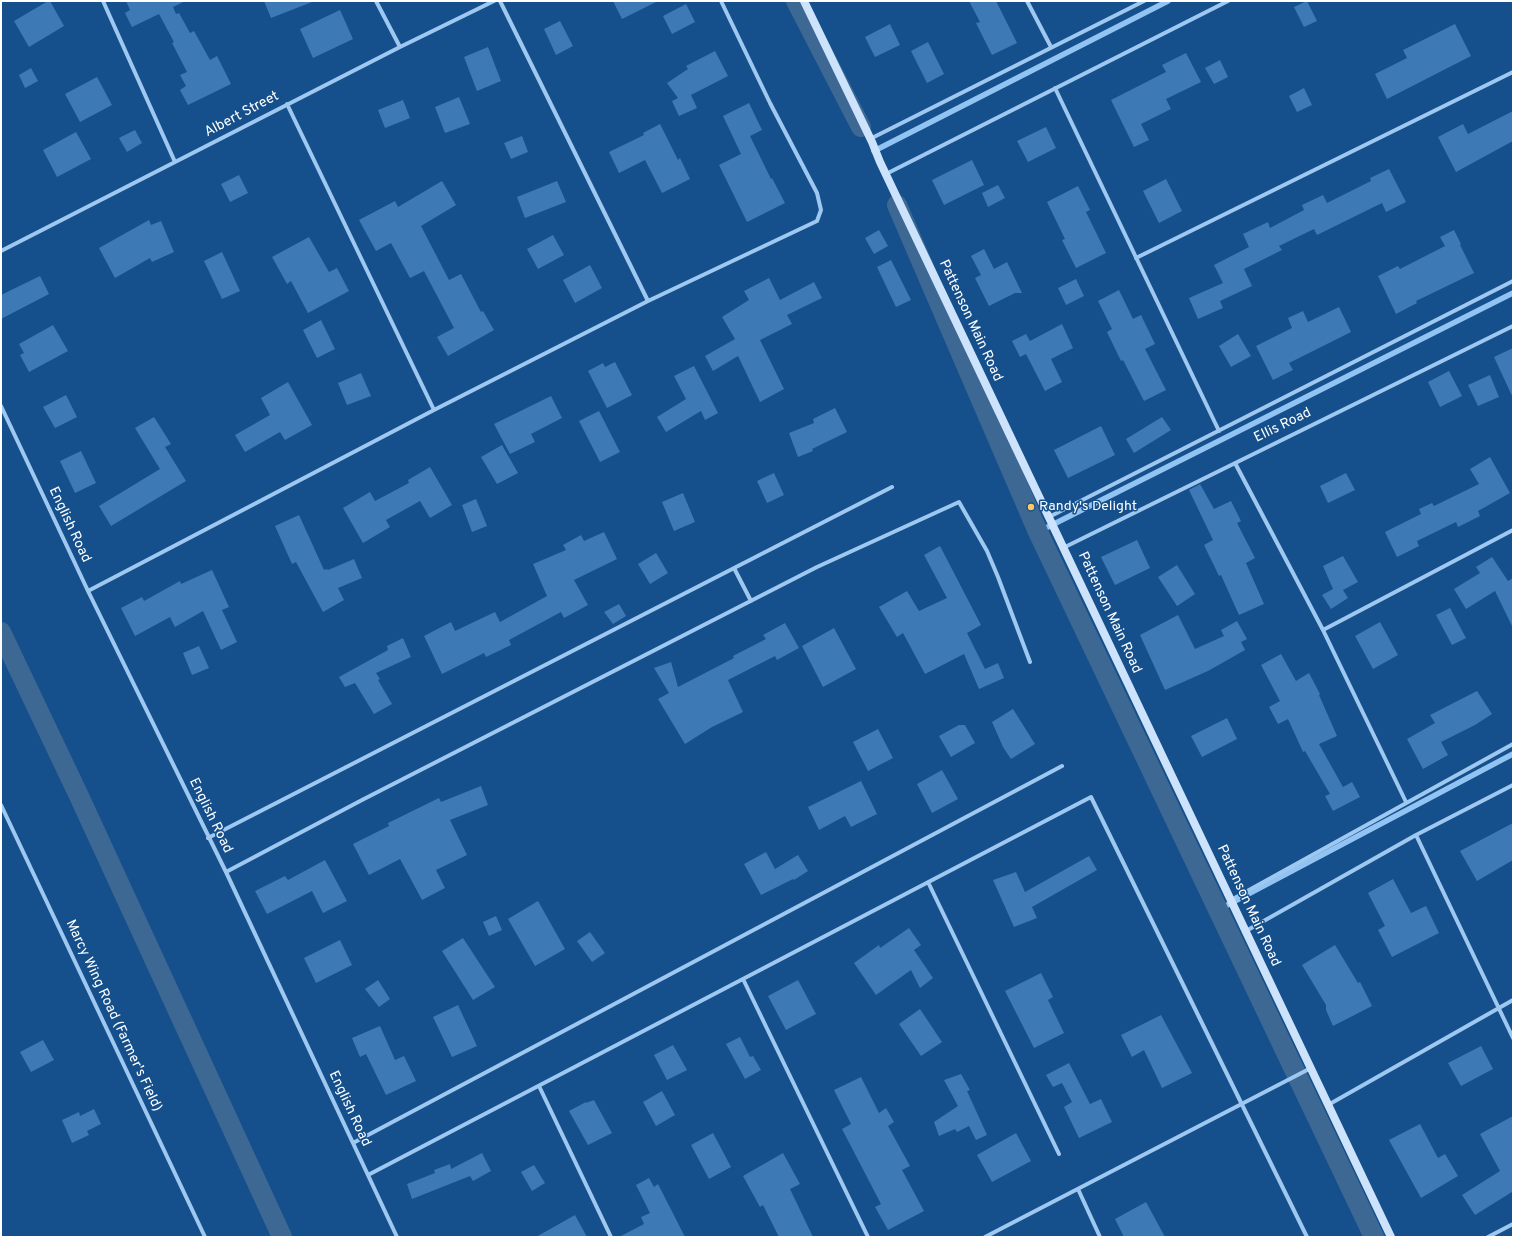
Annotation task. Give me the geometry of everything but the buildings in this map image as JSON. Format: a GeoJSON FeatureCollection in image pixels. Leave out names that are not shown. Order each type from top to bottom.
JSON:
{"type":"FeatureCollection","features":[{"type":"Feature","properties":{"kind":"street"},"geometry":{"type":"LineString","coordinates":[[103,1],[175,162]]}},
{"type":"Feature","properties":{"kind":"street"},"geometry":{"type":"LineString","coordinates":[[376,1],[400,46]]}},
{"type":"Feature","properties":{"kind":"street","name":"Albert Street"},"geometry":{"type":"LineString","coordinates":[[1,251],[400,46],[494,1]]}},
{"type":"Feature","properties":{"kind":"street"},"geometry":{"type":"LineString","coordinates":[[500,1],[648,301]]}},
{"type":"Feature","properties":{"kind":"street"},"geometry":{"type":"LineString","coordinates":[[88,591],[434,410],[648,301],[817,221],[821,210],[817,193],[770,104],[721,1]]}},
{"type":"Feature","properties":{"kind":"street","name":"Pattenson Main Road"},"geometry":{"type":"LineString","coordinates":[[804,1],[1391,1237]]}},
{"type":"Feature","properties":{"kind":"street"},"geometry":{"type":"LineString","coordinates":[[1027,1],[1051,47]]}},
{"type":"Feature","properties":{"kind":"street"},"geometry":{"type":"LineString","coordinates":[[871,141],[1051,47],[1144,1]]}},
{"type":"Feature","properties":{"kind":"street"},"geometry":{"type":"LineString","coordinates":[[886,174],[1228,1]]}},
{"type":"Feature","properties":{"kind":"street"},"geometry":{"type":"LineString","coordinates":[[1136,258],[1513,72]]}},
{"type":"Feature","properties":{"kind":"street"},"geometry":{"type":"LineString","coordinates":[[1056,88],[1218,431]]}},
{"type":"Feature","properties":{"kind":"street"},"geometry":{"type":"LineString","coordinates":[[287,104],[434,410]]}},
{"type":"Feature","properties":{"kind":"street"},"geometry":{"type":"LineString","coordinates":[[1049,517],[1513,281]]}},
{"type":"Feature","properties":{"kind":"street","name":"Ellis Road"},"geometry":{"type":"LineString","coordinates":[[1063,548],[1513,326]]}},
{"type":"Feature","properties":{"kind":"street","name":"English Road"},"geometry":{"type":"LineString","coordinates":[[1,406],[88,591],[226,872],[397,1237]]}},
{"type":"Feature","properties":{"kind":"street"},"geometry":{"type":"LineString","coordinates":[[1235,462],[1323,630],[1406,802]]}},
{"type":"Feature","properties":{"kind":"street"},"geometry":{"type":"LineString","coordinates":[[208,838],[892,487]]}},
{"type":"Feature","properties":{"kind":"street"},"geometry":{"type":"LineString","coordinates":[[226,872],[369,796],[817,566],[959,502],[990,558],[1030,662]]}},
{"type":"Feature","properties":{"kind":"street"},"geometry":{"type":"LineString","coordinates":[[1323,630],[1513,530]]}},
{"type":"Feature","properties":{"kind":"street"},"geometry":{"type":"LineString","coordinates":[[734,568],[751,601]]}},
{"type":"Feature","properties":{"kind":"street"},"geometry":{"type":"LineString","coordinates":[[1231,900],[1513,744]]}},
{"type":"Feature","properties":{"kind":"street"},"geometry":{"type":"LineString","coordinates":[[353,1143],[1062,766]]}},
{"type":"Feature","properties":{"kind":"street"},"geometry":{"type":"LineString","coordinates":[[1246,931],[1416,835],[1513,785]]}},
{"type":"Feature","properties":{"kind":"street"},"geometry":{"type":"LineString","coordinates":[[368,1176],[1091,797],[1307,1237]]}},
{"type":"Feature","properties":{"kind":"street","name":"Marcy Wing Road (Farmer's Field)"},"geometry":{"type":"LineString","coordinates":[[1,804],[205,1237]]}},
{"type":"Feature","properties":{"kind":"street"},"geometry":{"type":"LineString","coordinates":[[1416,835],[1513,1038]]}},
{"type":"Feature","properties":{"kind":"street"},"geometry":{"type":"LineString","coordinates":[[928,882],[1059,1154]]}},
{"type":"Feature","properties":{"kind":"street"},"geometry":{"type":"LineString","coordinates":[[743,979],[868,1237]]}},
{"type":"Feature","properties":{"kind":"street"},"geometry":{"type":"LineString","coordinates":[[1328,1105],[1513,1000]]}},
{"type":"Feature","properties":{"kind":"street"},"geometry":{"type":"LineString","coordinates":[[985,1237],[1311,1068]]}},
{"type":"Feature","properties":{"kind":"street"},"geometry":{"type":"LineString","coordinates":[[539,1086],[611,1237]]}},
{"type":"Feature","properties":{"kind":"street"},"geometry":{"type":"LineString","coordinates":[[1078,1189],[1100,1237]]}},
{"type":"Feature","properties":{"kind":"street"},"geometry":{"type":"LineString","coordinates":[[1488,1237],[1513,1224]]}},
{"type":"Feature","properties":{"kind":"waterway"},"geometry":{"type":"LineString","coordinates":[[796,1],[861,127]]}},
{"type":"Feature","properties":{"kind":"waterway"},"geometry":{"type":"LineString","coordinates":[[874,151],[1168,1]]}},
{"type":"Feature","properties":{"kind":"waterway"},"geometry":{"type":"LineString","coordinates":[[897,205],[1038,532],[1374,1237]]}},
{"type":"Feature","properties":{"kind":"waterway"},"geometry":{"type":"LineString","coordinates":[[1038,532],[1513,293]]}},
{"type":"Feature","properties":{"kind":"waterway"},"geometry":{"type":"LineString","coordinates":[[1,632],[79,796],[282,1237]]}},
{"type":"Feature","properties":{"kind":"waterway"},"geometry":{"type":"LineString","coordinates":[[1218,910],[1513,754]]}},
{"type":"Feature","properties":{"kind":"place","name":"Randy's Delight"},"geometry":{"type":"Point","coordinates":[1031,507]}}]}
